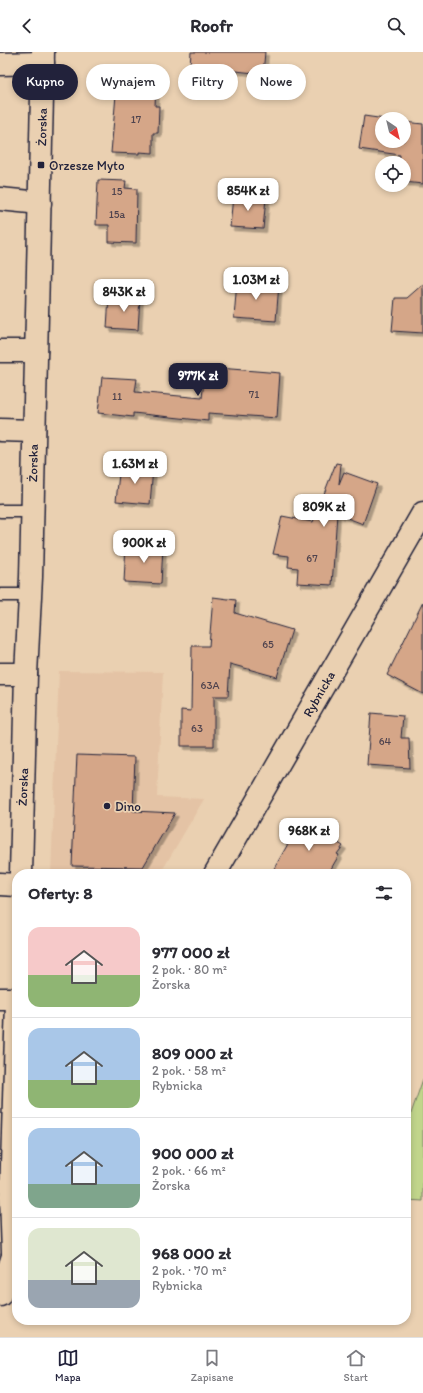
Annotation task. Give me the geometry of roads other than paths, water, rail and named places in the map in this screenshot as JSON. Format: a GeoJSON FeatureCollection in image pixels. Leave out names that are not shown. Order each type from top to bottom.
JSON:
{"type":"FeatureCollection","features":[{"type":"Feature","properties":{"kind":"street"},"geometry":{"type":"LineString","coordinates":[[0,64],[43,58]]}},
{"type":"Feature","properties":{"kind":"street","name":"Żorska"},"geometry":{"type":"LineString","coordinates":[[21,869],[26,674],[30,595],[43,58]]}},
{"type":"Feature","properties":{"kind":"street"},"geometry":{"type":"LineString","coordinates":[[0,199],[40,203]]}},
{"type":"Feature","properties":{"kind":"street"},"geometry":{"type":"LineString","coordinates":[[0,351],[36,351]]}},
{"type":"Feature","properties":{"kind":"street"},"geometry":{"type":"LineString","coordinates":[[0,430],[34,431]]}},
{"type":"Feature","properties":{"kind":"street","name":"Rybnicka"},"geometry":{"type":"LineString","coordinates":[[218,869],[423,513]]}},
{"type":"Feature","properties":{"kind":"street"},"geometry":{"type":"LineString","coordinates":[[0,674],[26,674]]}},
{"type":"Feature","properties":{"kind":"street"},"geometry":{"type":"LineString","coordinates":[[0,884],[12,885]]}},
{"type":"Feature","properties":{"kind":"street"},"geometry":{"type":"LineString","coordinates":[[0,998],[12,999]]}},
{"type":"Feature","properties":{"kind":"street"},"geometry":{"type":"LineString","coordinates":[[12,1117],[6,1197],[12,1232]]}},
{"type":"Feature","properties":{"kind":"street"},"geometry":{"type":"LineString","coordinates":[[0,1295],[12,1258]]}},
{"type":"Feature","properties":{"kind":"lane"},"geometry":{"type":"LineString","coordinates":[[0,511],[32,511]]}},
{"type":"Feature","properties":{"kind":"lane"},"geometry":{"type":"LineString","coordinates":[[0,595],[30,595]]}},
{"type":"Feature","properties":{"kind":"place","name":"Orzesze Myto"},"geometry":{"type":"Point","coordinates":[41,165]}},
{"type":"Feature","properties":{"kind":"place","name":"Dino"},"geometry":{"type":"Point","coordinates":[107,806]}}]}
